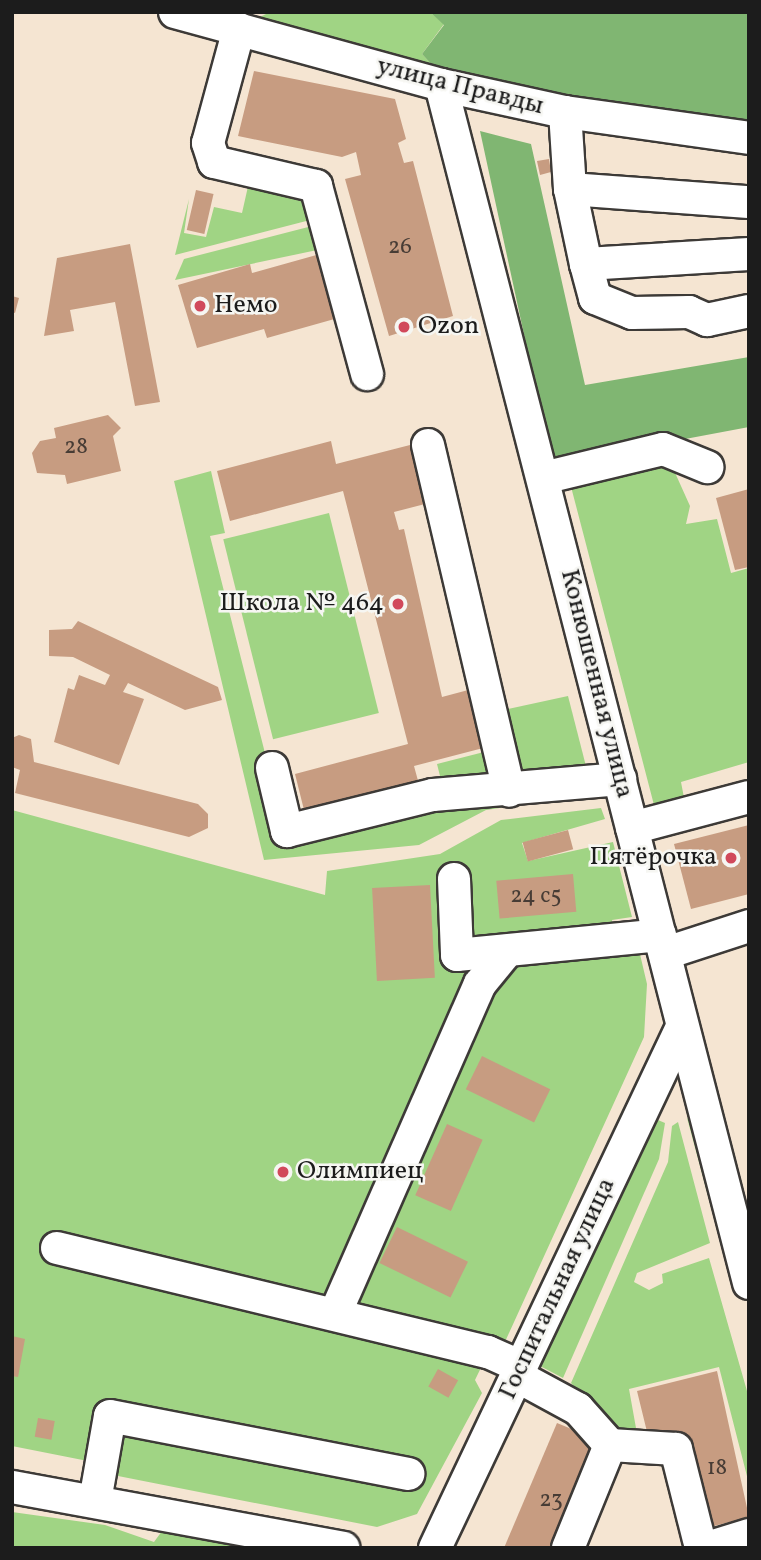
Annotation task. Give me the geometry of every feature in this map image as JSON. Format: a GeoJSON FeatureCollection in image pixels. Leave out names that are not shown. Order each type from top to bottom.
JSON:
{"type":"FeatureCollection","features":[{"type":"Feature","properties":{"kind":"street","name":"улица Правды"},"geometry":{"type":"LineString","coordinates":[[176,12],[441,85],[565,112],[749,138]]}},
{"type":"Feature","properties":{"kind":"street"},"geometry":{"type":"LineString","coordinates":[[239,29],[208,143],[214,162],[316,187],[367,374]]}},
{"type":"Feature","properties":{"kind":"street","name":"Конюшенная улица"},"geometry":{"type":"LineString","coordinates":[[441,85],[663,944],[681,1029],[743,1234],[749,1283]]}},
{"type":"Feature","properties":{"kind":"street"},"geometry":{"type":"LineString","coordinates":[[565,112],[570,189],[595,298],[632,313],[689,312],[707,320],[749,311]]}},
{"type":"Feature","properties":{"kind":"street"},"geometry":{"type":"LineString","coordinates":[[570,189],[749,202]]}},
{"type":"Feature","properties":{"kind":"street"},"geometry":{"type":"LineString","coordinates":[[586,264],[749,254]]}},
{"type":"Feature","properties":{"kind":"street"},"geometry":{"type":"LineString","coordinates":[[428,445],[509,791]]}},
{"type":"Feature","properties":{"kind":"street"},"geometry":{"type":"LineString","coordinates":[[543,478],[663,449],[707,467]]}},
{"type":"Feature","properties":{"kind":"street"},"geometry":{"type":"LineString","coordinates":[[272,768],[287,831],[433,795],[509,791],[620,779]]}},
{"type":"Feature","properties":{"kind":"street"},"geometry":{"type":"LineString","coordinates":[[632,828],[749,797]]}},
{"type":"Feature","properties":{"kind":"street"},"geometry":{"type":"LineString","coordinates":[[454,879],[457,955],[663,944],[749,926]]}},
{"type":"Feature","properties":{"kind":"street"},"geometry":{"type":"LineString","coordinates":[[335,1314],[480,984],[507,951]]}},
{"type":"Feature","properties":{"kind":"street","name":"Госпитальная улица"},"geometry":{"type":"LineString","coordinates":[[435,1548],[681,1029]]}},
{"type":"Feature","properties":{"kind":"street"},"geometry":{"type":"LineString","coordinates":[[57,1248],[488,1352],[578,1409],[610,1445],[676,1448],[701,1548]]}},
{"type":"Feature","properties":{"kind":"street"},"geometry":{"type":"LineString","coordinates":[[94,1501],[110,1416],[408,1474]]}},
{"type":"Feature","properties":{"kind":"street"},"geometry":{"type":"LineString","coordinates":[[568,1548],[610,1445]]}},
{"type":"Feature","properties":{"kind":"street"},"geometry":{"type":"LineString","coordinates":[[12,1487],[343,1548]]}},
{"type":"Feature","properties":{"kind":"street"},"geometry":{"type":"LineString","coordinates":[[707,1548],[749,1535]]}},
{"type":"Feature","properties":{"kind":"green space"},"geometry":{"type":"Polygon","coordinates":[[[270,12],[430,12],[444,24],[422,54],[433,66],[254,20],[270,12]]]}},
{"type":"Feature","properties":{"kind":"green space"},"geometry":{"type":"Polygon","coordinates":[[[430,12],[749,12],[749,122],[567,102],[433,66],[422,54],[444,25],[430,12]]]}},
{"type":"Feature","properties":{"kind":"green space"},"geometry":{"type":"Polygon","coordinates":[[[480,131],[531,144],[585,385],[749,357],[749,427],[552,464],[480,131]]]}},
{"type":"Feature","properties":{"kind":"green space"},"geometry":{"type":"Polygon","coordinates":[[[249,182],[305,196],[314,219],[175,255],[189,199],[184,233],[206,237],[214,207],[242,213],[249,182]]]}},
{"type":"Feature","properties":{"kind":"green space"},"geometry":{"type":"Polygon","coordinates":[[[316,225],[322,249],[175,280],[184,259],[316,225]]]}},
{"type":"Feature","properties":{"kind":"green space"},"geometry":{"type":"Polygon","coordinates":[[[651,456],[672,466],[690,506],[686,524],[717,519],[731,573],[749,568],[749,762],[681,782],[685,803],[662,809],[654,805],[569,479],[651,456]]]}},
{"type":"Feature","properties":{"kind":"green space"},"geometry":{"type":"Polygon","coordinates":[[[211,471],[225,533],[210,536],[267,761],[255,765],[277,845],[399,814],[598,794],[486,810],[419,845],[264,860],[174,481],[211,471]]]}},
{"type":"Feature","properties":{"kind":"green space"},"geometry":{"type":"Polygon","coordinates":[[[329,513],[379,713],[273,739],[223,539],[329,513]]]}},
{"type":"Feature","properties":{"kind":"green space"},"geometry":{"type":"Polygon","coordinates":[[[568,696],[588,774],[517,779],[499,711],[568,696]]]}},
{"type":"Feature","properties":{"kind":"green space"},"geometry":{"type":"Polygon","coordinates":[[[484,752],[492,784],[443,788],[437,764],[484,752]]]}},
{"type":"Feature","properties":{"kind":"green space","name":"Олимпиец"},"geometry":{"type":"Polygon","coordinates":[[[601,808],[605,819],[522,843],[528,861],[613,842],[632,917],[612,920],[613,927],[639,950],[647,984],[644,1037],[504,1344],[493,1343],[475,1380],[482,1393],[417,1514],[377,1527],[113,1475],[113,1466],[12,1446],[12,810],[325,895],[327,871],[440,854],[501,820],[601,808]]]}},
{"type":"Feature","properties":{"kind":"green space"},"geometry":{"type":"Polygon","coordinates":[[[693,1117],[725,1237],[719,1238],[687,1119],[693,1117]]]}},
{"type":"Feature","properties":{"kind":"green space"},"geometry":{"type":"Polygon","coordinates":[[[658,1120],[665,1123],[659,1159],[563,1378],[540,1366],[658,1120]]]}},
{"type":"Feature","properties":{"kind":"green space"},"geometry":{"type":"Polygon","coordinates":[[[678,1122],[710,1243],[637,1273],[634,1282],[649,1290],[663,1283],[662,1274],[709,1258],[749,1398],[749,1484],[719,1367],[629,1389],[636,1428],[615,1431],[571,1383],[668,1162],[672,1126],[678,1122]]]}},
{"type":"Feature","properties":{"kind":"green space"},"geometry":{"type":"Polygon","coordinates":[[[12,1512],[105,1525],[154,1542],[162,1531],[248,1548],[12,1548],[12,1512]]]}},
{"type":"Feature","properties":{"kind":"building"},"geometry":{"type":"Polygon","coordinates":[[[254,71],[395,99],[406,139],[398,143],[404,163],[413,161],[453,316],[389,336],[345,179],[361,175],[356,152],[342,157],[238,136],[254,71]]]}},
{"type":"Feature","properties":{"kind":"building"},"geometry":{"type":"Polygon","coordinates":[[[549,159],[551,172],[540,175],[537,161],[549,159]]]}},
{"type":"Feature","properties":{"kind":"building"},"geometry":{"type":"Polygon","coordinates":[[[196,190],[214,194],[204,234],[187,230],[196,190]]]}},
{"type":"Feature","properties":{"kind":"building"},"geometry":{"type":"Polygon","coordinates":[[[130,244],[160,402],[135,406],[115,302],[70,310],[74,331],[44,336],[57,258],[130,244]]]}},
{"type":"Feature","properties":{"kind":"building"},"geometry":{"type":"Polygon","coordinates":[[[320,254],[338,318],[267,338],[264,329],[197,348],[178,285],[250,264],[252,273],[320,254]]]}},
{"type":"Feature","properties":{"kind":"building"},"geometry":{"type":"Polygon","coordinates":[[[12,296],[19,298],[15,313],[12,312],[12,296]]]}},
{"type":"Feature","properties":{"kind":"building"},"geometry":{"type":"Polygon","coordinates":[[[108,415],[121,428],[113,436],[121,471],[67,484],[65,475],[37,473],[32,453],[40,441],[56,438],[54,428],[108,415]]]}},
{"type":"Feature","properties":{"kind":"building","name":"Школа № 464"},"geometry":{"type":"Polygon","coordinates":[[[331,441],[336,464],[410,445],[425,504],[394,512],[399,530],[404,529],[442,697],[472,689],[487,747],[414,766],[420,788],[306,818],[295,774],[408,744],[343,491],[230,521],[217,471],[331,441]]]}},
{"type":"Feature","properties":{"kind":"building"},"geometry":{"type":"Polygon","coordinates":[[[749,489],[749,567],[735,570],[716,498],[749,489]]]}},
{"type":"Feature","properties":{"kind":"building"},"geometry":{"type":"Polygon","coordinates":[[[78,621],[218,687],[222,700],[185,710],[128,683],[123,692],[144,699],[119,765],[54,742],[68,688],[74,690],[79,675],[105,685],[110,675],[73,657],[49,656],[49,630],[72,629],[78,621]]]}},
{"type":"Feature","properties":{"kind":"building"},"geometry":{"type":"Polygon","coordinates":[[[19,735],[31,739],[34,762],[198,804],[208,814],[208,828],[189,837],[15,793],[20,770],[12,767],[12,738],[19,735]]]}},
{"type":"Feature","properties":{"kind":"building"},"geometry":{"type":"Polygon","coordinates":[[[749,825],[749,894],[691,909],[674,844],[749,825]]]}},
{"type":"Feature","properties":{"kind":"building"},"geometry":{"type":"Polygon","coordinates":[[[568,830],[573,849],[528,861],[523,842],[568,830]]]}},
{"type":"Feature","properties":{"kind":"building"},"geometry":{"type":"Polygon","coordinates":[[[573,874],[576,912],[500,919],[496,881],[573,874]]]}},
{"type":"Feature","properties":{"kind":"building"},"geometry":{"type":"Polygon","coordinates":[[[430,885],[435,978],[377,981],[372,888],[430,885]]]}},
{"type":"Feature","properties":{"kind":"building"},"geometry":{"type":"Polygon","coordinates":[[[482,1056],[550,1089],[534,1123],[466,1089],[482,1056]]]}},
{"type":"Feature","properties":{"kind":"building"},"geometry":{"type":"Polygon","coordinates":[[[447,1124],[483,1140],[451,1211],[415,1195],[447,1124]]]}},
{"type":"Feature","properties":{"kind":"building"},"geometry":{"type":"Polygon","coordinates":[[[397,1227],[468,1262],[450,1298],[379,1263],[397,1227]]]}},
{"type":"Feature","properties":{"kind":"building"},"geometry":{"type":"Polygon","coordinates":[[[12,1336],[25,1339],[18,1377],[12,1376],[12,1336]]]}},
{"type":"Feature","properties":{"kind":"building"},"geometry":{"type":"Polygon","coordinates":[[[438,1369],[458,1380],[448,1398],[428,1386],[438,1369]]]}},
{"type":"Feature","properties":{"kind":"building"},"geometry":{"type":"Polygon","coordinates":[[[717,1371],[749,1517],[706,1528],[682,1432],[649,1440],[637,1391],[717,1371]]]}},
{"type":"Feature","properties":{"kind":"building"},"geometry":{"type":"Polygon","coordinates":[[[38,1418],[55,1421],[51,1440],[35,1437],[38,1418]]]}},
{"type":"Feature","properties":{"kind":"building"},"geometry":{"type":"Polygon","coordinates":[[[557,1423],[603,1442],[558,1548],[504,1548],[557,1423]]]}},
{"type":"Feature","properties":{"kind":"place","name":"Немо"},"geometry":{"type":"Point","coordinates":[200,306]}},
{"type":"Feature","properties":{"kind":"place","name":"Ozon"},"geometry":{"type":"Point","coordinates":[404,327]}},
{"type":"Feature","properties":{"kind":"place","name":"Школа № 464"},"geometry":{"type":"Point","coordinates":[398,604]}},
{"type":"Feature","properties":{"kind":"place","name":"Пятёрочка"},"geometry":{"type":"Point","coordinates":[731,858]}},
{"type":"Feature","properties":{"kind":"place","name":"Олимпиец"},"geometry":{"type":"Point","coordinates":[283,1172]}}]}
